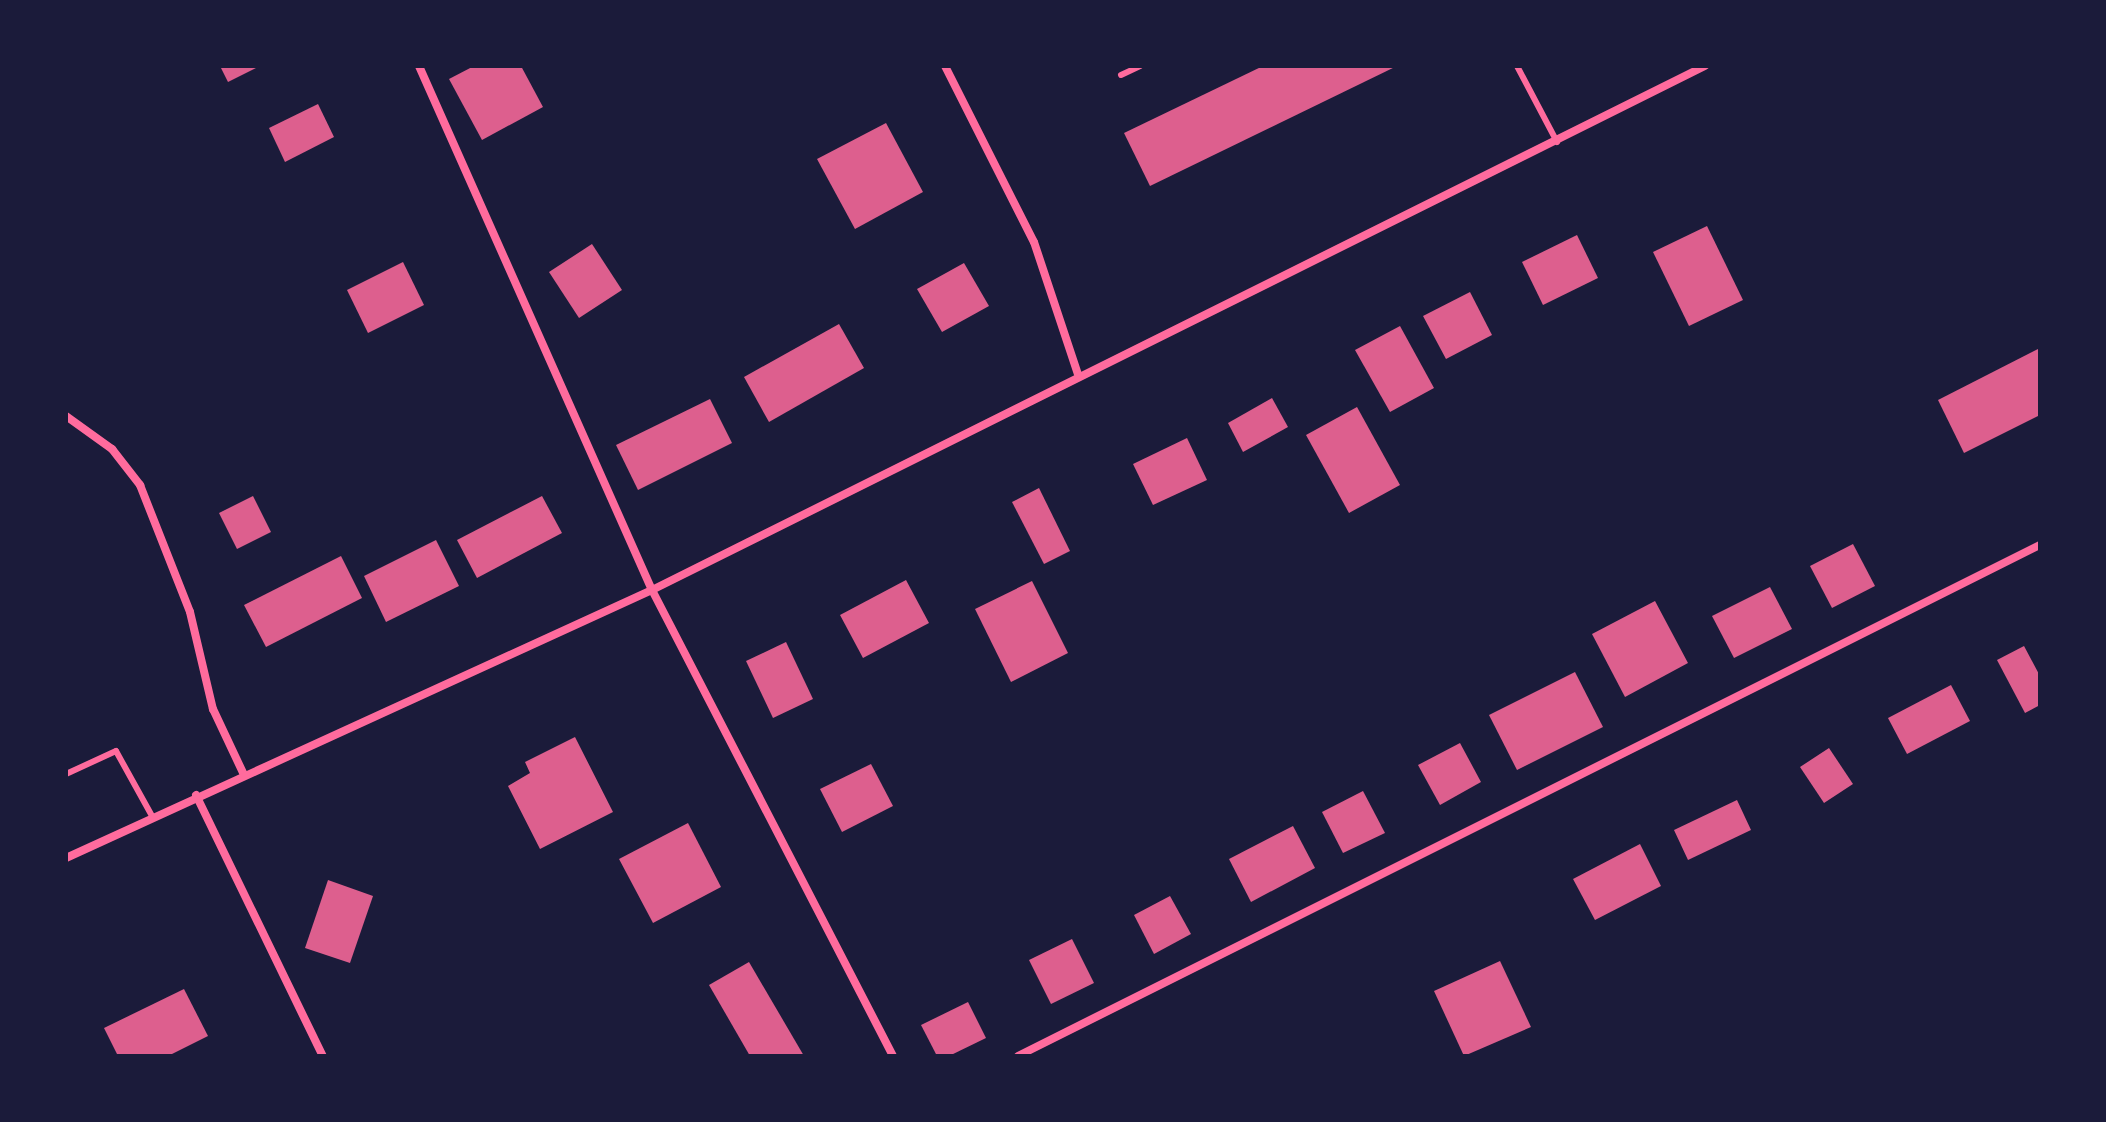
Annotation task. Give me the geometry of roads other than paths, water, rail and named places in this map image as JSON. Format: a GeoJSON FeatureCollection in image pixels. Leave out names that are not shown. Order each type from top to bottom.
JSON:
{"type":"FeatureCollection","features":[{"type":"Feature","properties":{"kind":"street"},"geometry":{"type":"LineString","coordinates":[[419,66],[652,590],[893,1056]]}},
{"type":"Feature","properties":{"kind":"street"},"geometry":{"type":"LineString","coordinates":[[945,66],[1034,242],[1078,374]]}},
{"type":"Feature","properties":{"kind":"street"},"geometry":{"type":"LineString","coordinates":[[66,858],[196,795],[652,590],[1078,374],[1557,142],[1705,66]]}},
{"type":"Feature","properties":{"kind":"street"},"geometry":{"type":"LineString","coordinates":[[66,416],[112,449],[140,485],[190,612],[213,709],[244,775]]}},
{"type":"Feature","properties":{"kind":"street"},"geometry":{"type":"LineString","coordinates":[[1018,1056],[2040,545]]}},
{"type":"Feature","properties":{"kind":"street"},"geometry":{"type":"LineString","coordinates":[[196,795],[323,1056]]}},
{"type":"Feature","properties":{"kind":"lane"},"geometry":{"type":"LineString","coordinates":[[1121,75],[1140,66]]}},
{"type":"Feature","properties":{"kind":"lane"},"geometry":{"type":"LineString","coordinates":[[1517,66],[1557,142]]}},
{"type":"Feature","properties":{"kind":"lane"},"geometry":{"type":"LineString","coordinates":[[66,774],[116,751],[152,816]]}}]}
